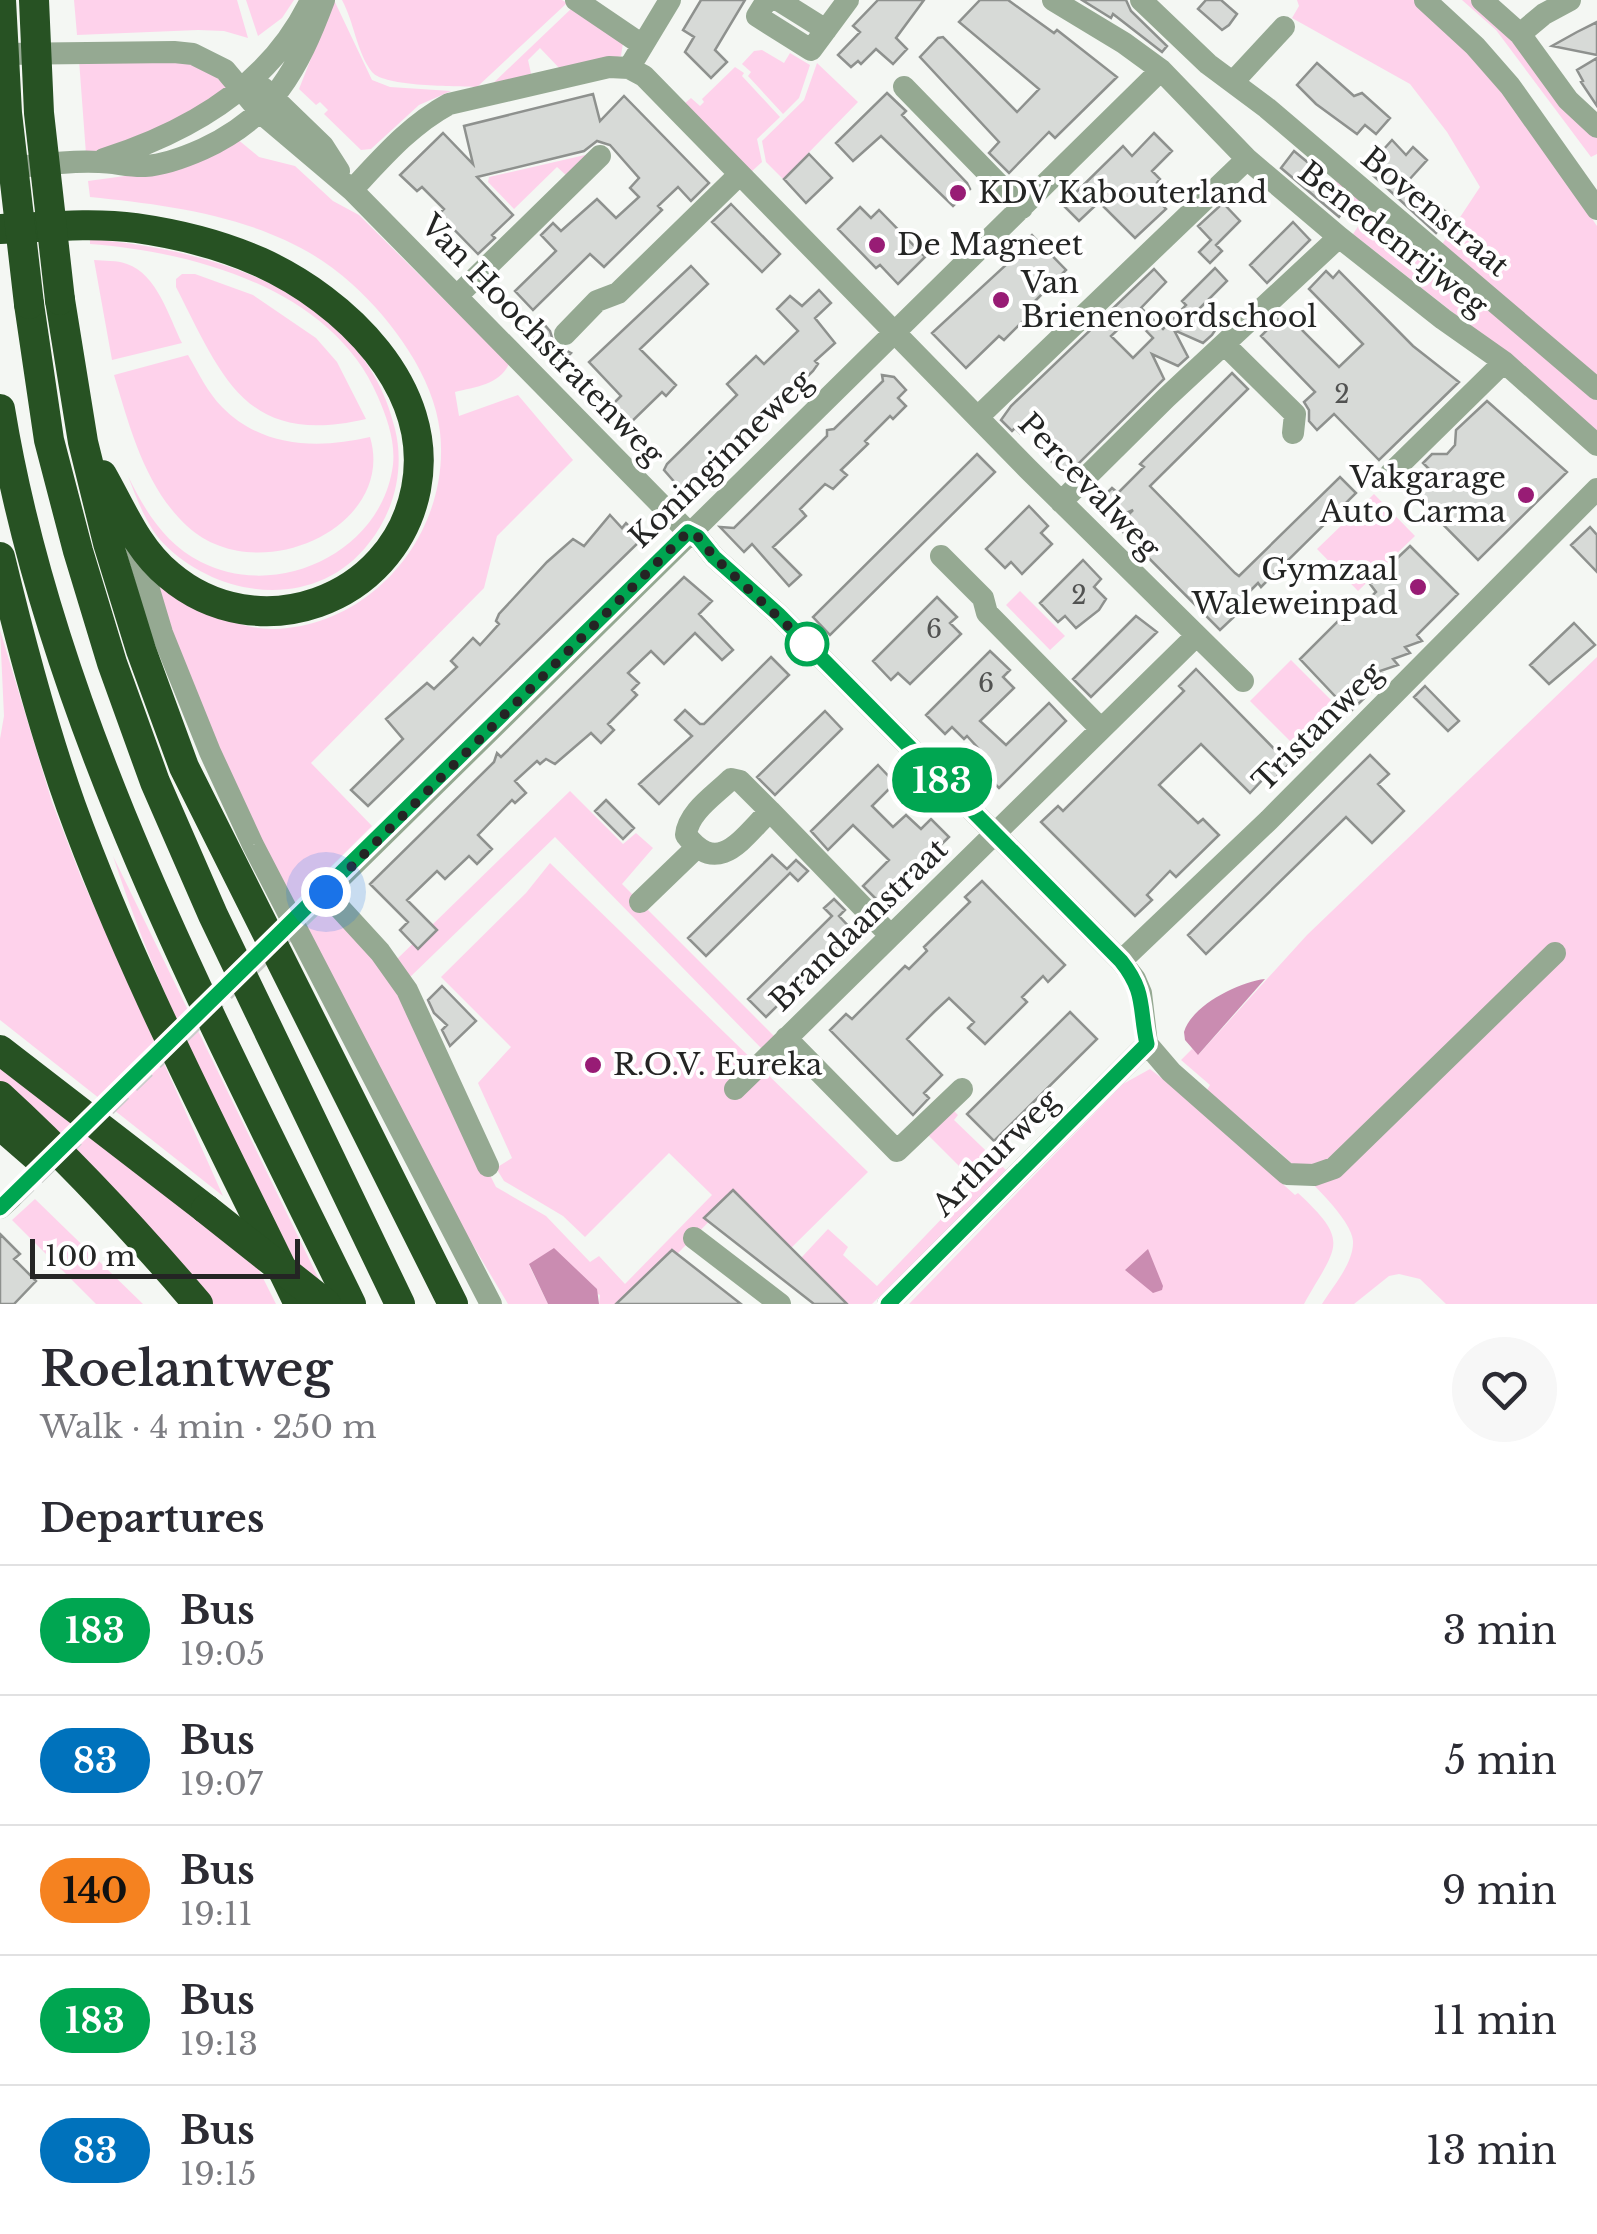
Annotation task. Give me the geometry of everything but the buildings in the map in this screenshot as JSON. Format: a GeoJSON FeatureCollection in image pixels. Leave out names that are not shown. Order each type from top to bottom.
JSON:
{"type":"FeatureCollection","features":[{"type":"Feature","properties":{"kind":"highway"},"geometry":{"type":"LineString","coordinates":[[1,0],[7,113],[29,304],[50,440],[112,663],[155,782],[213,915],[400,1304]]}},
{"type":"Feature","properties":{"kind":"highway"},"geometry":{"type":"LineString","coordinates":[[34,0],[39,113],[60,300],[83,442],[140,650],[184,766],[453,1304]]}},
{"type":"Feature","properties":{"kind":"highway"},"geometry":{"type":"LineString","coordinates":[[0,228],[136,228],[228,250],[262,263],[332,306],[366,338],[392,371],[408,404],[419,460],[410,512],[396,542],[379,565],[353,587],[326,602],[296,610],[264,612],[230,608],[201,597],[170,576],[132,530],[83,442]]}},
{"type":"Feature","properties":{"kind":"highway"},"geometry":{"type":"LineString","coordinates":[[0,410],[36,568],[71,682],[115,798],[172,930],[351,1304]]}},
{"type":"Feature","properties":{"kind":"highway"},"geometry":{"type":"LineString","coordinates":[[0,557],[71,805],[119,926],[299,1304]]}},
{"type":"Feature","properties":{"kind":"highway"},"geometry":{"type":"LineString","coordinates":[[0,1050],[326,1304]]}},
{"type":"Feature","properties":{"kind":"highway"},"geometry":{"type":"LineString","coordinates":[[0,1096],[52,1144],[198,1304]]}},
{"type":"Feature","properties":{"kind":"highway"},"geometry":{"type":"LineString","coordinates":[[0,1125],[117,1226],[156,1254]]}},
{"type":"Feature","properties":{"kind":"street"},"geometry":{"type":"LineString","coordinates":[[96,161],[168,137],[248,85],[281,52],[312,0]]}},
{"type":"Feature","properties":{"kind":"street"},"geometry":{"type":"LineString","coordinates":[[0,169],[96,161],[144,166],[181,159],[218,142],[267,105],[303,53],[324,0]]}},
{"type":"Feature","properties":{"kind":"street"},"geometry":{"type":"LineString","coordinates":[[576,0],[641,44]]}},
{"type":"Feature","properties":{"kind":"street"},"geometry":{"type":"LineString","coordinates":[[352,190],[427,116],[450,104],[609,68],[629,68],[670,0]]}},
{"type":"Feature","properties":{"kind":"street"},"geometry":{"type":"LineString","coordinates":[[767,0],[757,16],[811,50],[848,0]]}},
{"type":"Feature","properties":{"kind":"street"},"geometry":{"type":"LineString","coordinates":[[778,0],[826,30]]}},
{"type":"Feature","properties":{"kind":"street","name":"Benedenrijweg"},"geometry":{"type":"LineString","coordinates":[[1054,0],[1160,70],[1246,159],[1442,319],[1504,362],[1597,445]]}},
{"type":"Feature","properties":{"kind":"street","name":"Bovenstraat"},"geometry":{"type":"LineString","coordinates":[[1140,0],[1208,64],[1597,389]]}},
{"type":"Feature","properties":{"kind":"street"},"geometry":{"type":"LineString","coordinates":[[1426,0],[1475,46],[1589,181],[1597,209]]}},
{"type":"Feature","properties":{"kind":"street"},"geometry":{"type":"LineString","coordinates":[[1482,0],[1520,34],[1568,100],[1597,127]]}},
{"type":"Feature","properties":{"kind":"street"},"geometry":{"type":"LineString","coordinates":[[1520,34],[1544,14],[1570,0]]}},
{"type":"Feature","properties":{"kind":"street"},"geometry":{"type":"LineString","coordinates":[[1233,82],[1284,27]]}},
{"type":"Feature","properties":{"kind":"street","name":"Van Hoochstratenweg"},"geometry":{"type":"LineString","coordinates":[[0,54],[192,54],[248,85],[267,105],[323,146],[352,190],[688,532],[698,537],[714,557],[778,614],[1121,961],[1141,993],[1147,1044]]}},
{"type":"Feature","properties":{"kind":"street","name":"Percevalweg"},"geometry":{"type":"LineString","coordinates":[[629,68],[644,76],[1061,502],[1243,681]]}},
{"type":"Feature","properties":{"kind":"street","name":"Koninginneweg"},"geometry":{"type":"LineString","coordinates":[[488,1166],[408,990],[380,952],[321,897],[1160,70]]}},
{"type":"Feature","properties":{"kind":"street"},"geometry":{"type":"LineString","coordinates":[[904,87],[1022,208]]}},
{"type":"Feature","properties":{"kind":"street"},"geometry":{"type":"LineString","coordinates":[[457,296],[600,156]]}},
{"type":"Feature","properties":{"kind":"street"},"geometry":{"type":"LineString","coordinates":[[979,416],[1246,159]]}},
{"type":"Feature","properties":{"kind":"street"},"geometry":{"type":"LineString","coordinates":[[566,334],[597,301],[618,293],[739,175]]}},
{"type":"Feature","properties":{"kind":"street"},"geometry":{"type":"LineString","coordinates":[[1061,502],[1339,237]]}},
{"type":"Feature","properties":{"kind":"street"},"geometry":{"type":"LineString","coordinates":[[1224,344],[1295,414],[1294,434]]}},
{"type":"Feature","properties":{"kind":"street"},"geometry":{"type":"LineString","coordinates":[[1391,472],[1504,362]]}},
{"type":"Feature","properties":{"kind":"street","name":"Tristanweg"},"geometry":{"type":"LineString","coordinates":[[1121,961],[1304,785],[1597,490]]}},
{"type":"Feature","properties":{"kind":"street"},"geometry":{"type":"LineString","coordinates":[[132,530],[162,633],[246,830],[491,1304]]}},
{"type":"Feature","properties":{"kind":"street"},"geometry":{"type":"LineString","coordinates":[[941,556],[982,598],[987,613],[1101,728]]}},
{"type":"Feature","properties":{"kind":"street","name":"Brandaanstraat"},"geometry":{"type":"LineString","coordinates":[[736,1090],[1196,636]]}},
{"type":"Feature","properties":{"kind":"street"},"geometry":{"type":"LineString","coordinates":[[770,810],[728,852],[716,856],[696,848],[686,835],[687,824],[731,779],[740,781],[770,810],[890,935]]}},
{"type":"Feature","properties":{"kind":"street"},"geometry":{"type":"LineString","coordinates":[[640,902],[696,848]]}},
{"type":"Feature","properties":{"kind":"street"},"geometry":{"type":"LineString","coordinates":[[1147,1044],[1172,1072],[1288,1174],[1314,1175],[1334,1168],[1555,953]]}},
{"type":"Feature","properties":{"kind":"street"},"geometry":{"type":"LineString","coordinates":[[786,1038],[898,1151],[962,1089]]}},
{"type":"Feature","properties":{"kind":"street","name":"Arthurweg"},"geometry":{"type":"LineString","coordinates":[[888,1304],[1147,1044]]}},
{"type":"Feature","properties":{"kind":"street"},"geometry":{"type":"LineString","coordinates":[[694,1238],[780,1304]]}},
{"type":"Feature","properties":{"kind":"shaded area"},"geometry":{"type":"Polygon","coordinates":[[[74,0],[237,0],[248,38],[224,31],[198,30],[77,35],[74,0]]]}},
{"type":"Feature","properties":{"kind":"shaded area"},"geometry":{"type":"Polygon","coordinates":[[[246,0],[294,0],[282,18],[258,36],[246,0]]]}},
{"type":"Feature","properties":{"kind":"shaded area"},"geometry":{"type":"Polygon","coordinates":[[[334,0],[372,80],[390,87],[451,91],[419,105],[371,149],[361,150],[324,114],[328,110],[320,102],[316,105],[299,89],[334,0]]]}},
{"type":"Feature","properties":{"kind":"shaded area"},"geometry":{"type":"Polygon","coordinates":[[[342,0],[567,3],[477,87],[405,83],[379,77],[363,56],[342,0]]]}},
{"type":"Feature","properties":{"kind":"shaded area"},"geometry":{"type":"Polygon","coordinates":[[[1297,0],[1414,0],[1442,21],[1507,96],[1597,226],[1597,380],[1441,246],[1480,187],[1447,132],[1410,84],[1292,18],[1299,6],[1297,0]]]}},
{"type":"Feature","properties":{"kind":"shaded area"},"geometry":{"type":"Polygon","coordinates":[[[1462,0],[1471,0],[1504,29],[1597,135],[1597,154],[1591,157],[1496,30],[1462,0]]]}},
{"type":"Feature","properties":{"kind":"shaded area"},"geometry":{"type":"Polygon","coordinates":[[[573,7],[623,43],[621,56],[562,71],[540,48],[528,60],[532,78],[488,88],[573,7]]]}},
{"type":"Feature","properties":{"kind":"shaded area"},"geometry":{"type":"Polygon","coordinates":[[[762,50],[784,63],[790,53],[810,65],[799,98],[783,114],[742,64],[754,51],[762,50]]]}},
{"type":"Feature","properties":{"kind":"shaded area"},"geometry":{"type":"Polygon","coordinates":[[[79,60],[197,61],[229,88],[152,137],[86,154],[79,60]]]}},
{"type":"Feature","properties":{"kind":"shaded area"},"geometry":{"type":"Polygon","coordinates":[[[817,63],[858,102],[783,179],[766,162],[762,141],[804,100],[817,63]]]}},
{"type":"Feature","properties":{"kind":"shaded area"},"geometry":{"type":"Polygon","coordinates":[[[735,67],[780,117],[757,139],[762,162],[751,172],[684,104],[691,98],[700,106],[702,99],[735,67]]]}},
{"type":"Feature","properties":{"kind":"shaded area"},"geometry":{"type":"Polygon","coordinates":[[[236,138],[259,157],[295,166],[333,201],[359,215],[509,364],[493,381],[455,392],[459,416],[518,395],[573,460],[497,536],[484,588],[311,763],[372,826],[291,906],[213,748],[155,583],[212,613],[258,628],[311,624],[344,611],[374,591],[399,566],[419,537],[433,504],[440,468],[440,432],[429,391],[409,351],[367,298],[325,262],[263,231],[229,220],[159,205],[90,197],[88,181],[147,173],[236,138]]]}},
{"type":"Feature","properties":{"kind":"shaded area"},"geometry":{"type":"Polygon","coordinates":[[[585,155],[586,160],[568,177],[557,167],[514,209],[488,182],[489,177],[585,155]]]}},
{"type":"Feature","properties":{"kind":"shaded area"},"geometry":{"type":"Polygon","coordinates":[[[1325,164],[1597,396],[1597,433],[1507,355],[1353,234],[1363,219],[1325,164]]]}},
{"type":"Feature","properties":{"kind":"shaded area"},"geometry":{"type":"Polygon","coordinates":[[[90,239],[185,254],[232,268],[277,287],[317,312],[351,343],[378,382],[395,429],[399,459],[395,489],[385,518],[348,565],[323,580],[296,588],[268,590],[212,577],[186,562],[157,536],[128,476],[157,525],[177,546],[201,562],[230,572],[260,576],[290,572],[319,562],[344,547],[366,526],[383,501],[392,471],[388,424],[357,360],[329,329],[257,283],[173,256],[90,244],[90,239]]]}},
{"type":"Feature","properties":{"kind":"shaded area"},"geometry":{"type":"Polygon","coordinates":[[[94,260],[123,263],[146,277],[161,298],[182,343],[112,360],[94,260]]]}},
{"type":"Feature","properties":{"kind":"shaded area"},"geometry":{"type":"Polygon","coordinates":[[[182,274],[195,274],[253,295],[316,338],[337,362],[366,419],[325,425],[292,423],[266,414],[244,398],[225,377],[176,287],[176,279],[182,274]]]}},
{"type":"Feature","properties":{"kind":"shaded area"},"geometry":{"type":"Polygon","coordinates":[[[188,355],[217,401],[255,431],[311,444],[370,437],[373,469],[363,498],[342,522],[315,540],[283,550],[249,552],[216,545],[187,526],[172,510],[141,456],[114,375],[188,355]]]}},
{"type":"Feature","properties":{"kind":"shaded area"},"geometry":{"type":"Polygon","coordinates":[[[1374,494],[1415,536],[1358,591],[1317,549],[1374,494]]]}},
{"type":"Feature","properties":{"kind":"shaded area"},"geometry":{"type":"Polygon","coordinates":[[[1020,591],[1065,636],[1050,650],[1006,605],[1020,591]]]}},
{"type":"Feature","properties":{"kind":"shaded area"},"geometry":{"type":"Polygon","coordinates":[[[0,630],[52,802],[81,877],[223,1196],[0,1020],[0,739],[4,716],[0,630]]]}},
{"type":"Feature","properties":{"kind":"shaded area"},"geometry":{"type":"Polygon","coordinates":[[[1597,657],[1597,1304],[1446,1304],[1420,1279],[1399,1274],[1389,1276],[1354,1304],[1322,1304],[1350,1258],[1353,1241],[1347,1226],[1314,1185],[1207,1090],[1210,1085],[1181,1060],[1192,1049],[1199,1054],[1307,935],[1597,657]]]}},
{"type":"Feature","properties":{"kind":"shaded area"},"geometry":{"type":"Polygon","coordinates":[[[1291,660],[1347,716],[1306,757],[1250,701],[1291,660]]]}},
{"type":"Feature","properties":{"kind":"shaded area"},"geometry":{"type":"Polygon","coordinates":[[[570,791],[623,844],[636,833],[653,848],[622,884],[774,1036],[762,1049],[555,837],[408,979],[396,960],[570,791]]]}},
{"type":"Feature","properties":{"kind":"shaded area"},"geometry":{"type":"Polygon","coordinates":[[[113,856],[331,1304],[313,1304],[232,1139],[156,971],[113,856]]]}},
{"type":"Feature","properties":{"kind":"shaded area"},"geometry":{"type":"Polygon","coordinates":[[[550,863],[868,1172],[791,1248],[736,1194],[628,1304],[599,1304],[600,1295],[529,1265],[548,1304],[508,1304],[439,1188],[303,930],[327,906],[384,966],[496,1187],[546,1216],[590,1262],[599,1256],[625,1284],[712,1195],[669,1153],[585,1237],[563,1216],[504,1181],[496,1168],[512,1158],[478,1083],[511,1047],[441,977],[526,893],[550,863]]]}},
{"type":"Feature","properties":{"kind":"shaded area"},"geometry":{"type":"Polygon","coordinates":[[[1265,979],[1198,1055],[1185,1040],[1184,1032],[1196,1013],[1230,990],[1265,979]]]}},
{"type":"Feature","properties":{"kind":"shaded area"},"geometry":{"type":"Polygon","coordinates":[[[0,1064],[255,1262],[276,1304],[210,1304],[0,1090],[0,1064]]]}},
{"type":"Feature","properties":{"kind":"shaded area"},"geometry":{"type":"Polygon","coordinates":[[[1150,1069],[1295,1195],[1298,1193],[1326,1223],[1333,1246],[1304,1304],[909,1304],[1123,1084],[1150,1069]]]}},
{"type":"Feature","properties":{"kind":"shaded area"},"geometry":{"type":"Polygon","coordinates":[[[948,1105],[958,1115],[954,1120],[1007,1171],[872,1304],[843,1304],[801,1258],[828,1229],[848,1247],[843,1255],[877,1286],[976,1183],[923,1130],[948,1105]]]}},
{"type":"Feature","properties":{"kind":"shaded area"},"geometry":{"type":"Polygon","coordinates":[[[35,1199],[143,1304],[96,1304],[12,1220],[35,1199]]]}},
{"type":"Feature","properties":{"kind":"shaded area"},"geometry":{"type":"Polygon","coordinates":[[[554,1248],[597,1289],[599,1304],[548,1304],[529,1264],[554,1248]]]}},
{"type":"Feature","properties":{"kind":"shaded area"},"geometry":{"type":"Polygon","coordinates":[[[1148,1249],[1163,1286],[1153,1293],[1125,1270],[1148,1249]]]}},
{"type":"Feature","properties":{"kind":"tunnel"},"geometry":{"type":"LineString","coordinates":[[11,1198],[316,902]]}},
{"type":"Feature","properties":{"kind":"bus line","name":"183"},"geometry":{"type":"LineString","coordinates":[[0,1208],[316,902],[688,532],[698,537],[714,557],[778,614],[1121,961],[1141,993],[1147,1044],[888,1304]]}},
{"type":"Feature","properties":{"kind":"place","name":"KDV Kabouterland"},"geometry":{"type":"Point","coordinates":[958,193]}},
{"type":"Feature","properties":{"kind":"place","name":"De Magneet"},"geometry":{"type":"Point","coordinates":[877,245]}},
{"type":"Feature","properties":{"kind":"place","name":"Van Brienenoordschool"},"geometry":{"type":"Point","coordinates":[1001,300]}},
{"type":"Feature","properties":{"kind":"place","name":"Vakgarage Auto Carma"},"geometry":{"type":"Point","coordinates":[1526,495]}},
{"type":"Feature","properties":{"kind":"place","name":"Gymzaal Waleweinpad"},"geometry":{"type":"Point","coordinates":[1418,587]}},
{"type":"Feature","properties":{"kind":"place","name":"R.O.V. Eureka"},"geometry":{"type":"Point","coordinates":[593,1065]}},
{"type":"Feature","properties":{"kind":"route"},"geometry":{"type":"LineString","coordinates":[[326,892],[688,532],[698,537],[714,557],[807,644]]}}]}
